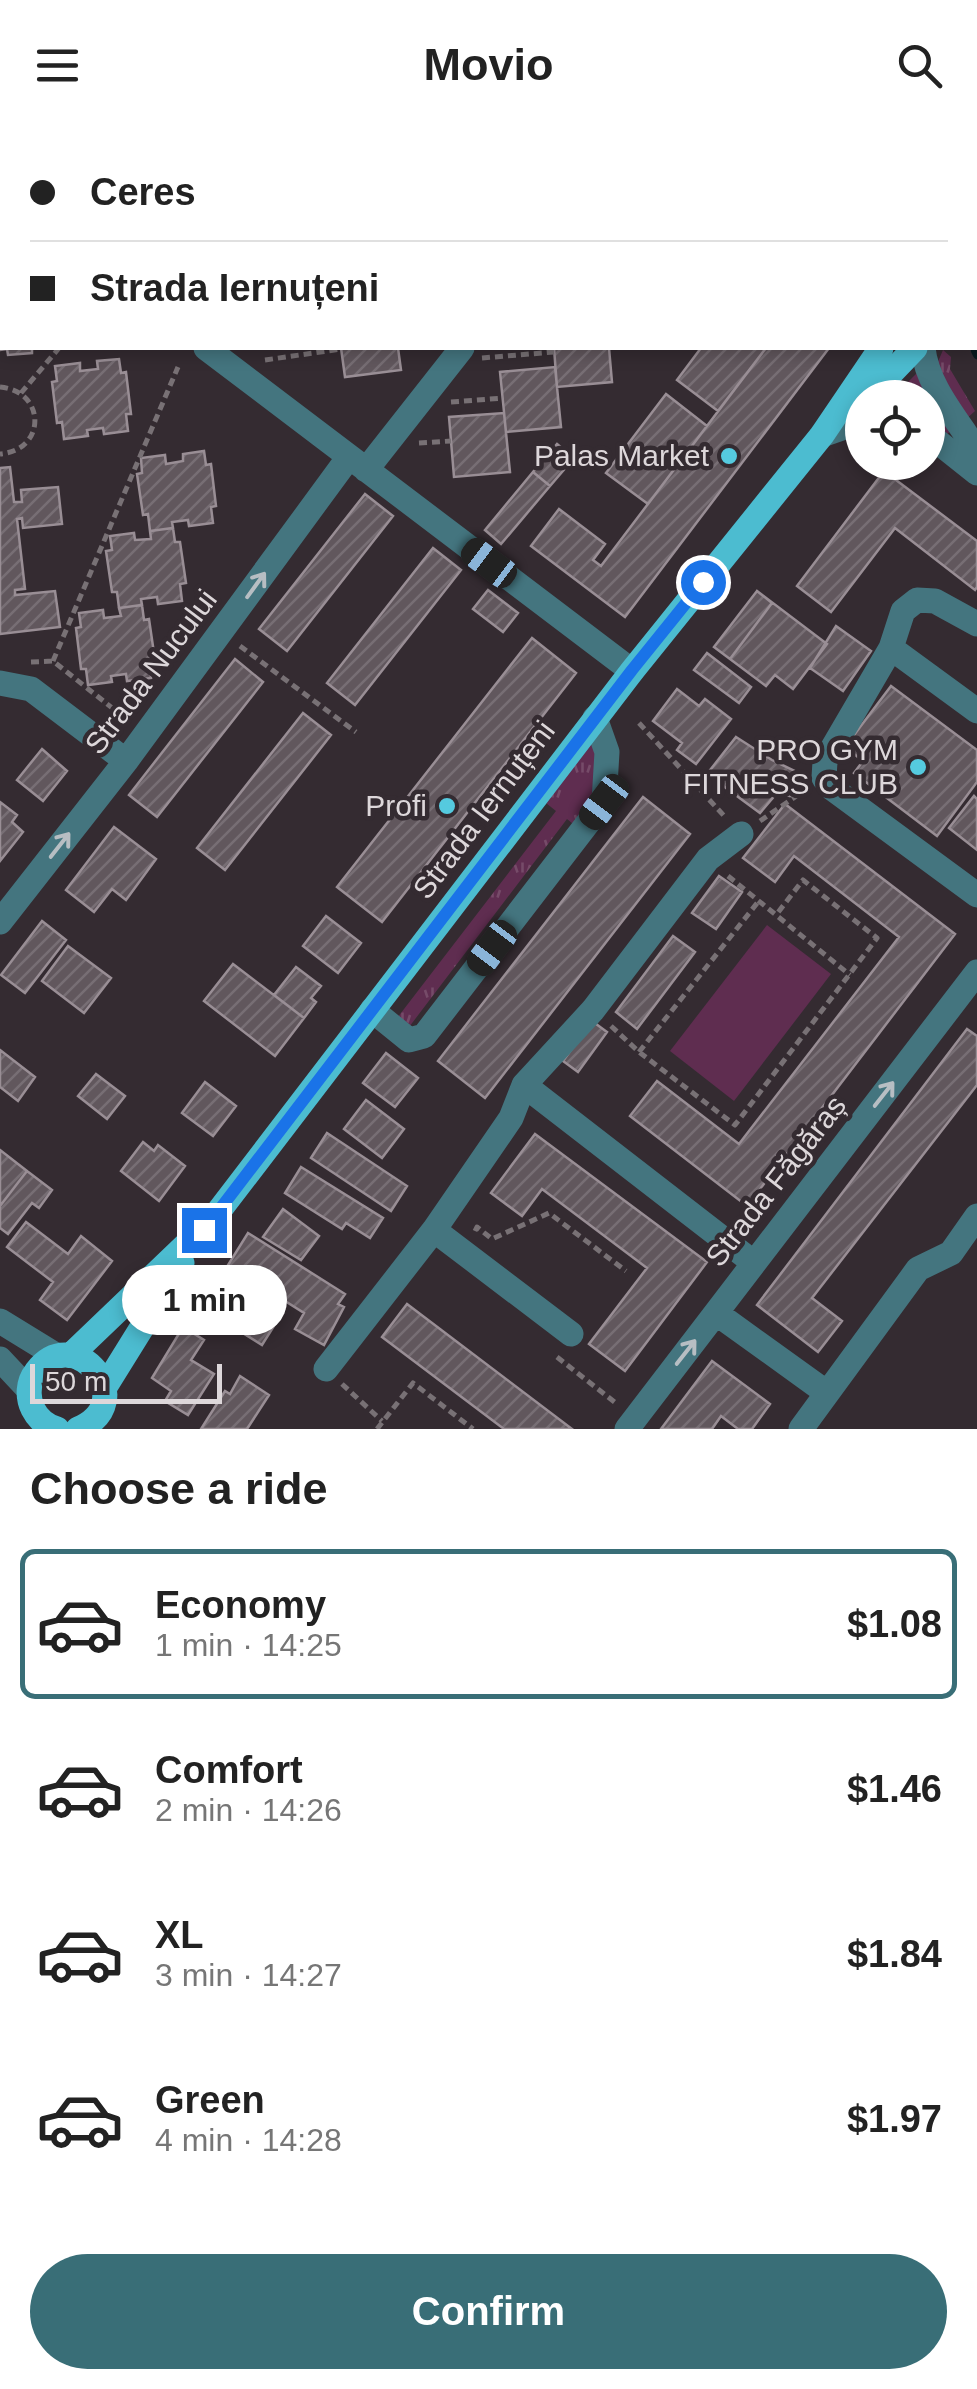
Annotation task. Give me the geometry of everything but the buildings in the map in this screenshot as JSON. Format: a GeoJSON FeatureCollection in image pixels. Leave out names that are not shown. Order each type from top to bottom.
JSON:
{"type":"FeatureCollection","features":[{"type":"Feature","properties":{"kind":"main road","name":"Strada Iernuțeni"},"geometry":{"type":"LineString","coordinates":[[97,1425],[104,1387],[204,1230],[632,670],[822,435],[881,350]]}},
{"type":"Feature","properties":{"kind":"main road","name":"Strada Iernuțeni"},"geometry":{"type":"LineString","coordinates":[[884,380],[913,350]]}},
{"type":"Feature","properties":{"kind":"main road","name":"Strada Iernuțeni"},"geometry":{"type":"LineString","coordinates":[[822,435],[845,416]]}},
{"type":"Feature","properties":{"kind":"main road","name":"Strada Iernuțeni"},"geometry":{"type":"LineString","coordinates":[[28,1409],[38,1369],[64,1356],[204,1230]]}},
{"type":"Feature","properties":{"kind":"main road"},"geometry":{"type":"LineString","coordinates":[[64,1356],[93,1366],[104,1387]]}},
{"type":"Feature","properties":{"kind":"main road"},"geometry":{"type":"LineString","coordinates":[[28,1409],[57,1429]]}},
{"type":"Feature","properties":{"kind":"street"},"geometry":{"type":"LineString","coordinates":[[209,350],[632,670]]}},
{"type":"Feature","properties":{"kind":"street"},"geometry":{"type":"LineString","coordinates":[[923,350],[925,367],[977,451]]}},
{"type":"Feature","properties":{"kind":"street","name":"Strada Nucului"},"geometry":{"type":"LineString","coordinates":[[0,922],[221,633],[358,464],[472,353]]}},
{"type":"Feature","properties":{"kind":"street"},"geometry":{"type":"LineString","coordinates":[[822,435],[845,427]]}},
{"type":"Feature","properties":{"kind":"street"},"geometry":{"type":"LineString","coordinates":[[945,448],[977,473]]}},
{"type":"Feature","properties":{"kind":"street"},"geometry":{"type":"LineString","coordinates":[[977,624],[936,601],[917,600],[903,611],[891,648],[825,761],[824,778],[832,789],[977,894]]}},
{"type":"Feature","properties":{"kind":"street"},"geometry":{"type":"LineString","coordinates":[[891,648],[977,711]]}},
{"type":"Feature","properties":{"kind":"street"},"geometry":{"type":"LineString","coordinates":[[0,683],[31,689],[126,761]]}},
{"type":"Feature","properties":{"kind":"street"},"geometry":{"type":"LineString","coordinates":[[372,1010],[409,1040],[424,1036],[604,802],[607,752],[595,718]]}},
{"type":"Feature","properties":{"kind":"street"},"geometry":{"type":"LineString","coordinates":[[326,1368],[434,1230],[510,1118],[524,1085],[593,1010],[708,860],[741,834]]}},
{"type":"Feature","properties":{"kind":"street","name":"Strada Făgăraș"},"geometry":{"type":"LineString","coordinates":[[627,1429],[975,980]]}},
{"type":"Feature","properties":{"kind":"street"},"geometry":{"type":"LineString","coordinates":[[524,1085],[754,1262]]}},
{"type":"Feature","properties":{"kind":"street"},"geometry":{"type":"LineString","coordinates":[[800,1429],[918,1270],[951,1253],[977,1216]]}},
{"type":"Feature","properties":{"kind":"street"},"geometry":{"type":"LineString","coordinates":[[434,1230],[571,1334]]}},
{"type":"Feature","properties":{"kind":"street"},"geometry":{"type":"LineString","coordinates":[[716,1312],[827,1393]]}},
{"type":"Feature","properties":{"kind":"street"},"geometry":{"type":"LineString","coordinates":[[0,1321],[64,1356]]}},
{"type":"Feature","properties":{"kind":"street"},"geometry":{"type":"LineString","coordinates":[[0,1359],[28,1409]]}},
{"type":"Feature","properties":{"kind":"path"},"geometry":{"type":"LineString","coordinates":[[21,393],[58,350]]}},
{"type":"Feature","properties":{"kind":"path"},"geometry":{"type":"LineString","coordinates":[[256,362],[341,350]]}},
{"type":"Feature","properties":{"kind":"path"},"geometry":{"type":"LineString","coordinates":[[472,353],[554,352]]}},
{"type":"Feature","properties":{"kind":"path"},"geometry":{"type":"LineString","coordinates":[[53,661],[178,367]]}},
{"type":"Feature","properties":{"kind":"path"},"geometry":{"type":"LineString","coordinates":[[0,388],[21,393],[34,410],[33,434],[17,451],[0,454]]}},
{"type":"Feature","properties":{"kind":"path"},"geometry":{"type":"LineString","coordinates":[[446,403],[502,398]]}},
{"type":"Feature","properties":{"kind":"path"},"geometry":{"type":"LineString","coordinates":[[414,444],[451,441]]}},
{"type":"Feature","properties":{"kind":"path"},"geometry":{"type":"LineString","coordinates":[[221,633],[356,732]]}},
{"type":"Feature","properties":{"kind":"path"},"geometry":{"type":"LineString","coordinates":[[18,662],[53,661],[134,726]]}},
{"type":"Feature","properties":{"kind":"path"},"geometry":{"type":"LineString","coordinates":[[639,723],[741,834],[824,778]]}},
{"type":"Feature","properties":{"kind":"path"},"geometry":{"type":"LineString","coordinates":[[708,860],[850,975]]}},
{"type":"Feature","properties":{"kind":"path"},"geometry":{"type":"LineString","coordinates":[[593,1010],[639,1052],[735,1125],[878,938],[803,880],[776,915]]}},
{"type":"Feature","properties":{"kind":"path"},"geometry":{"type":"LineString","coordinates":[[639,1052],[758,902]]}},
{"type":"Feature","properties":{"kind":"path"},"geometry":{"type":"LineString","coordinates":[[460,1250],[477,1227],[492,1238],[549,1212],[626,1271]]}},
{"type":"Feature","properties":{"kind":"path"},"geometry":{"type":"LineString","coordinates":[[326,1368],[382,1422]]}},
{"type":"Feature","properties":{"kind":"path"},"geometry":{"type":"LineString","coordinates":[[377,1429],[413,1383],[473,1429]]}},
{"type":"Feature","properties":{"kind":"green space"},"geometry":{"type":"Polygon","coordinates":[[[943,350],[951,357],[950,369],[975,411],[965,420],[945,380],[937,364],[943,350]]]}},
{"type":"Feature","properties":{"kind":"green space"},"geometry":{"type":"Polygon","coordinates":[[[945,414],[954,428],[945,436],[945,414]]]}},
{"type":"Feature","properties":{"kind":"green space"},"geometry":{"type":"Polygon","coordinates":[[[595,718],[607,752],[582,831],[567,819],[403,1035],[391,1026],[556,811],[536,795],[595,718]]]}},
{"type":"Feature","properties":{"kind":"green space"},"geometry":{"type":"Polygon","coordinates":[[[767,925],[831,974],[734,1101],[670,1051],[767,925]]]}},
{"type":"Feature","properties":{"kind":"waterway"},"geometry":{"type":"LineString","coordinates":[[975,351],[977,355]]}},
{"type":"Feature","properties":{"kind":"place","name":"Palas Market"},"geometry":{"type":"Point","coordinates":[729,456]}},
{"type":"Feature","properties":{"kind":"place","name":"PRO GYM FITNESS CLUB"},"geometry":{"type":"Point","coordinates":[918,767]}},
{"type":"Feature","properties":{"kind":"place","name":"Profi"},"geometry":{"type":"Point","coordinates":[447,806]}},
{"type":"Feature","properties":{"kind":"route"},"geometry":{"type":"LineString","coordinates":[[204,1230],[703,582]]}}]}
